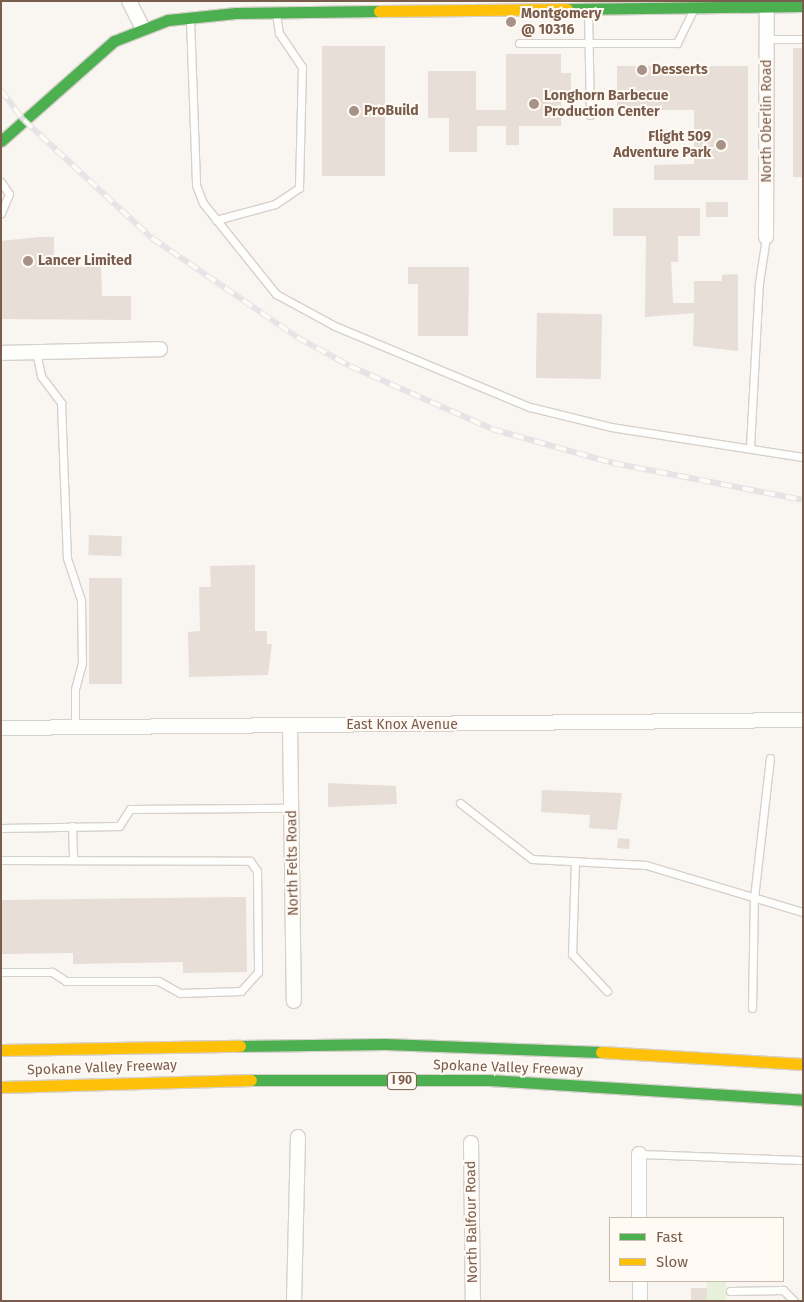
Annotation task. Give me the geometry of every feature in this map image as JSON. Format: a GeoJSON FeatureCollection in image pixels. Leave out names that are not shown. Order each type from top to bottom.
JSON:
{"type":"FeatureCollection","features":[{"type":"Feature","properties":{"kind":"main road"},"geometry":{"type":"LineString","coordinates":[[1,141],[94,56],[142,27],[190,16],[289,7],[327,6],[503,5],[588,8],[615,4],[694,7],[716,4],[803,6]]}},
{"type":"Feature","properties":{"kind":"main road","name":"Spokane Valley Freeway"},"geometry":{"type":"LineString","coordinates":[[1,1050],[385,1044],[559,1049],[803,1064]]}},
{"type":"Feature","properties":{"kind":"main road","name":"Spokane Valley Freeway"},"geometry":{"type":"LineString","coordinates":[[1,1087],[160,1080],[489,1080],[803,1100]]}},
{"type":"Feature","properties":{"kind":"street"},"geometry":{"type":"LineString","coordinates":[[129,1],[142,27]]}},
{"type":"Feature","properties":{"kind":"street","name":"North Oberlin Road"},"geometry":{"type":"LineString","coordinates":[[766,237],[767,6]]}},
{"type":"Feature","properties":{"kind":"street"},"geometry":{"type":"LineString","coordinates":[[1,353],[160,349]]}},
{"type":"Feature","properties":{"kind":"street","name":"East Knox Avenue"},"geometry":{"type":"LineString","coordinates":[[1,728],[803,720]]}},
{"type":"Feature","properties":{"kind":"street","name":"North Felts Road"},"geometry":{"type":"LineString","coordinates":[[290,725],[294,1001]]}},
{"type":"Feature","properties":{"kind":"street"},"geometry":{"type":"LineString","coordinates":[[294,1301],[298,1137]]}},
{"type":"Feature","properties":{"kind":"street","name":"North Balfour Road"},"geometry":{"type":"LineString","coordinates":[[471,1143],[473,1301]]}},
{"type":"Feature","properties":{"kind":"street"},"geometry":{"type":"LineString","coordinates":[[639,1154],[639,1217]]}},
{"type":"Feature","properties":{"kind":"street"},"geometry":{"type":"LineString","coordinates":[[640,1282],[640,1301]]}},
{"type":"Feature","properties":{"kind":"lane"},"geometry":{"type":"LineString","coordinates":[[227,1],[227,14]]}},
{"type":"Feature","properties":{"kind":"lane"},"geometry":{"type":"LineString","coordinates":[[519,43],[677,43],[694,7]]}},
{"type":"Feature","properties":{"kind":"lane"},"geometry":{"type":"LineString","coordinates":[[588,8],[590,115]]}},
{"type":"Feature","properties":{"kind":"lane"},"geometry":{"type":"LineString","coordinates":[[216,220],[275,204],[295,195],[299,188],[303,74],[300,60],[280,33],[270,9]]}},
{"type":"Feature","properties":{"kind":"lane"},"geometry":{"type":"LineString","coordinates":[[190,16],[194,175],[203,203],[276,294],[335,326],[530,407],[611,427],[750,447],[803,457]]}},
{"type":"Feature","properties":{"kind":"lane"},"geometry":{"type":"LineString","coordinates":[[767,39],[803,39]]}},
{"type":"Feature","properties":{"kind":"lane"},"geometry":{"type":"LineString","coordinates":[[1,182],[9,194],[1,213]]}},
{"type":"Feature","properties":{"kind":"lane"},"geometry":{"type":"LineString","coordinates":[[750,447],[759,283],[766,237]]}},
{"type":"Feature","properties":{"kind":"lane"},"geometry":{"type":"LineString","coordinates":[[36,352],[41,376],[61,403],[67,558],[81,600],[82,663],[75,689],[74,727]]}},
{"type":"Feature","properties":{"kind":"lane"},"geometry":{"type":"LineString","coordinates":[[752,1008],[754,898],[770,758]]}},
{"type":"Feature","properties":{"kind":"lane"},"geometry":{"type":"LineString","coordinates":[[460,803],[532,859],[646,865],[803,912]]}},
{"type":"Feature","properties":{"kind":"lane"},"geometry":{"type":"LineString","coordinates":[[1,828],[119,826],[130,808],[292,808]]}},
{"type":"Feature","properties":{"kind":"lane"},"geometry":{"type":"LineString","coordinates":[[72,826],[73,859]]}},
{"type":"Feature","properties":{"kind":"lane"},"geometry":{"type":"LineString","coordinates":[[1,860],[250,861],[257,871],[255,980],[241,991],[180,993],[158,981],[66,981],[52,972],[1,972]]}},
{"type":"Feature","properties":{"kind":"lane"},"geometry":{"type":"LineString","coordinates":[[575,861],[572,954],[607,991]]}},
{"type":"Feature","properties":{"kind":"lane"},"geometry":{"type":"LineString","coordinates":[[639,1154],[803,1160]]}},
{"type":"Feature","properties":{"kind":"lane"},"geometry":{"type":"LineString","coordinates":[[730,1291],[783,1290],[794,1301]]}},
{"type":"Feature","properties":{"kind":"green space"},"geometry":{"type":"Polygon","coordinates":[[[707,1282],[726,1282],[726,1301],[707,1301],[707,1282]]]}},
{"type":"Feature","properties":{"kind":"building","name":"ProBuild"},"geometry":{"type":"Polygon","coordinates":[[[322,46],[385,46],[385,176],[322,176],[322,46]]]}},
{"type":"Feature","properties":{"kind":"building"},"geometry":{"type":"Polygon","coordinates":[[[793,48],[803,48],[803,177],[793,177],[793,48]]]}},
{"type":"Feature","properties":{"kind":"building"},"geometry":{"type":"Polygon","coordinates":[[[506,54],[561,54],[561,73],[571,73],[571,98],[561,98],[561,126],[519,126],[519,145],[506,145],[506,126],[477,126],[477,152],[449,152],[449,118],[428,118],[428,71],[476,71],[476,110],[506,110],[506,54]]]}},
{"type":"Feature","properties":{"kind":"building","name":"Flight 509 Adventure Park"},"geometry":{"type":"Polygon","coordinates":[[[617,66],[748,66],[748,180],[654,180],[654,165],[694,164],[694,110],[617,110],[617,66]]]}},
{"type":"Feature","properties":{"kind":"building"},"geometry":{"type":"Polygon","coordinates":[[[706,202],[728,202],[728,217],[706,217],[706,202]]]}},
{"type":"Feature","properties":{"kind":"building"},"geometry":{"type":"Polygon","coordinates":[[[613,208],[700,208],[700,236],[678,236],[678,262],[671,262],[673,303],[694,303],[694,281],[722,281],[722,275],[738,274],[738,351],[693,346],[694,313],[645,317],[646,236],[613,236],[613,208]]]}},
{"type":"Feature","properties":{"kind":"building"},"geometry":{"type":"Polygon","coordinates":[[[54,237],[54,267],[101,266],[102,296],[131,296],[131,320],[1,319],[1,241],[54,237]]]}},
{"type":"Feature","properties":{"kind":"building"},"geometry":{"type":"Polygon","coordinates":[[[408,267],[469,267],[468,336],[418,336],[418,284],[408,284],[408,267]]]}},
{"type":"Feature","properties":{"kind":"building"},"geometry":{"type":"Polygon","coordinates":[[[537,313],[602,314],[601,379],[536,378],[537,313]]]}},
{"type":"Feature","properties":{"kind":"building"},"geometry":{"type":"Polygon","coordinates":[[[89,535],[122,536],[121,556],[88,555],[89,535]]]}},
{"type":"Feature","properties":{"kind":"building"},"geometry":{"type":"Polygon","coordinates":[[[255,565],[255,631],[267,631],[267,644],[272,644],[268,675],[189,677],[188,632],[200,631],[199,587],[211,587],[210,566],[255,565]]]}},
{"type":"Feature","properties":{"kind":"building"},"geometry":{"type":"Polygon","coordinates":[[[89,578],[122,578],[122,684],[89,684],[89,578]]]}},
{"type":"Feature","properties":{"kind":"building"},"geometry":{"type":"Polygon","coordinates":[[[328,783],[396,786],[397,804],[328,807],[328,783]]]}},
{"type":"Feature","properties":{"kind":"building"},"geometry":{"type":"Polygon","coordinates":[[[542,790],[622,793],[617,830],[589,828],[590,815],[541,812],[542,790]]]}},
{"type":"Feature","properties":{"kind":"building"},"geometry":{"type":"Polygon","coordinates":[[[618,838],[630,839],[629,849],[617,848],[618,838]]]}},
{"type":"Feature","properties":{"kind":"building"},"geometry":{"type":"Polygon","coordinates":[[[246,897],[247,972],[183,973],[183,962],[73,964],[73,953],[1,954],[1,900],[246,897]]]}},
{"type":"Feature","properties":{"kind":"building"},"geometry":{"type":"Polygon","coordinates":[[[691,1288],[707,1288],[707,1301],[691,1301],[691,1288]]]}},
{"type":"Feature","properties":{"kind":"railway"},"geometry":{"type":"LineString","coordinates":[[1,90],[24,120],[152,238],[297,337],[350,366],[492,429],[613,463],[803,500]]}},
{"type":"Feature","properties":{"kind":"traffic: fast"},"geometry":{"type":"LineString","coordinates":[[567,9],[803,6]]}},
{"type":"Feature","properties":{"kind":"traffic: fast"},"geometry":{"type":"LineString","coordinates":[[1,141],[114,41],[168,20],[236,13],[379,11]]}},
{"type":"Feature","properties":{"kind":"traffic: fast"},"geometry":{"type":"LineString","coordinates":[[240,1046],[385,1044],[601,1052]]}},
{"type":"Feature","properties":{"kind":"traffic: fast"},"geometry":{"type":"LineString","coordinates":[[251,1080],[489,1080],[803,1100]]}},
{"type":"Feature","properties":{"kind":"traffic: slow"},"geometry":{"type":"LineString","coordinates":[[379,11],[567,9]]}},
{"type":"Feature","properties":{"kind":"traffic: slow"},"geometry":{"type":"LineString","coordinates":[[1,1050],[240,1046]]}},
{"type":"Feature","properties":{"kind":"traffic: slow"},"geometry":{"type":"LineString","coordinates":[[601,1052],[803,1064]]}},
{"type":"Feature","properties":{"kind":"traffic: slow"},"geometry":{"type":"LineString","coordinates":[[1,1087],[251,1080]]}},
{"type":"Feature","properties":{"kind":"place","name":"Montgomery @ 10316"},"geometry":{"type":"Point","coordinates":[511,22]}},
{"type":"Feature","properties":{"kind":"place","name":"Desserts"},"geometry":{"type":"Point","coordinates":[642,70]}},
{"type":"Feature","properties":{"kind":"place","name":"Longhorn Barbecue Production Center"},"geometry":{"type":"Point","coordinates":[534,104]}},
{"type":"Feature","properties":{"kind":"place","name":"ProBuild"},"geometry":{"type":"Point","coordinates":[354,111]}},
{"type":"Feature","properties":{"kind":"place","name":"Flight 509 Adventure Park"},"geometry":{"type":"Point","coordinates":[721,145]}},
{"type":"Feature","properties":{"kind":"place","name":"Lancer Limited"},"geometry":{"type":"Point","coordinates":[28,261]}}]}
